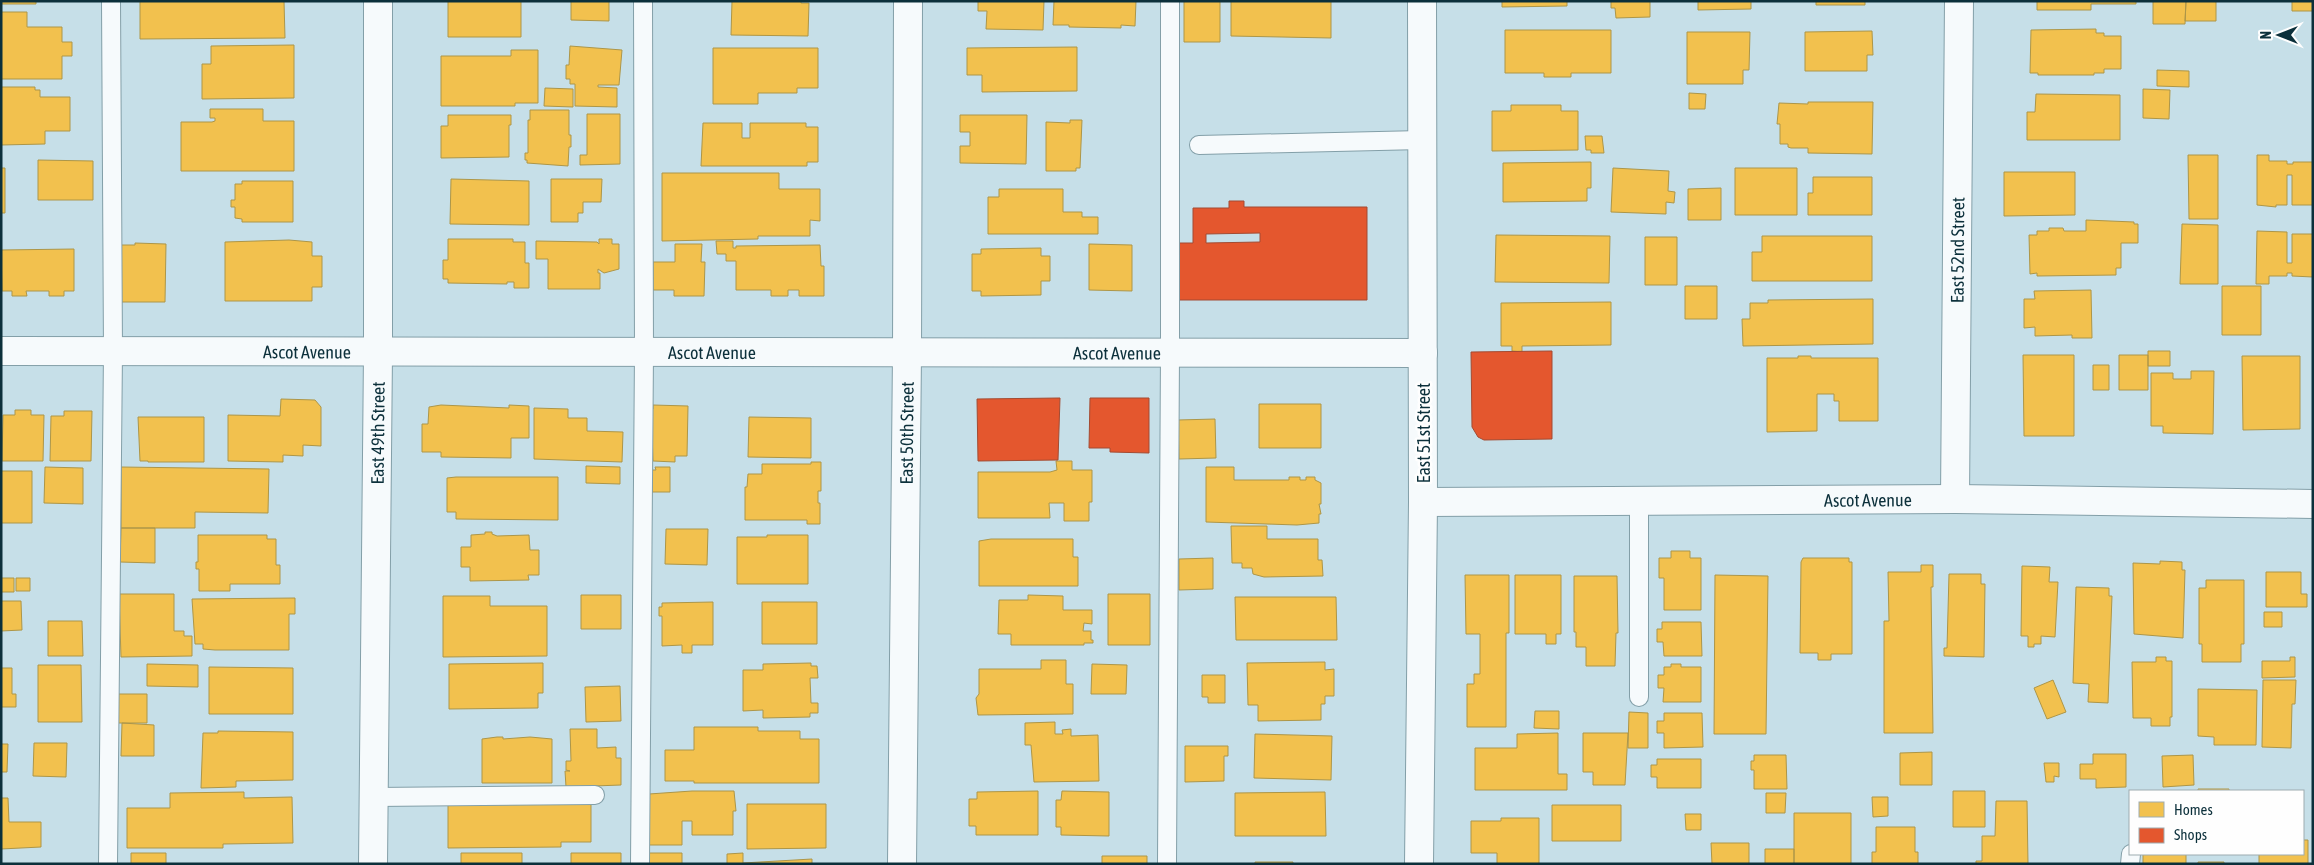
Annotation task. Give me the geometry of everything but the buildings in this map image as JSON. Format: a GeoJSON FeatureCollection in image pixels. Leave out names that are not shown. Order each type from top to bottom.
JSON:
{"type":"FeatureCollection","features":[{"type":"Feature","properties":{"kind":"street","name":"East 49th Street"},"geometry":{"type":"LineString","coordinates":[[373,864],[378,353],[378,1]]}},
{"type":"Feature","properties":{"kind":"street","name":"East 50th Street"},"geometry":{"type":"LineString","coordinates":[[902,864],[908,1]]}},
{"type":"Feature","properties":{"kind":"street","name":"East 51st Street"},"geometry":{"type":"LineString","coordinates":[[1419,864],[1423,502],[1422,1]]}},
{"type":"Feature","properties":{"kind":"street","name":"East 52nd Street"},"geometry":{"type":"LineString","coordinates":[[1954,500],[1959,1]]}},
{"type":"Feature","properties":{"kind":"street","name":"Ascot Avenue"},"geometry":{"type":"LineString","coordinates":[[1,351],[1423,353]]}},
{"type":"Feature","properties":{"kind":"street","name":"Ascot Avenue"},"geometry":{"type":"LineString","coordinates":[[1423,502],[1954,500],[2313,504]]}},
{"type":"Feature","properties":{"kind":"lane"},"geometry":{"type":"LineString","coordinates":[[108,864],[113,351],[111,1]]}},
{"type":"Feature","properties":{"kind":"lane"},"geometry":{"type":"LineString","coordinates":[[640,864],[644,353],[643,1]]}},
{"type":"Feature","properties":{"kind":"lane"},"geometry":{"type":"LineString","coordinates":[[1167,864],[1170,1]]}},
{"type":"Feature","properties":{"kind":"lane"},"geometry":{"type":"LineString","coordinates":[[1199,145],[1422,140]]}},
{"type":"Feature","properties":{"kind":"lane"},"geometry":{"type":"LineString","coordinates":[[1639,500],[1639,697]]}},
{"type":"Feature","properties":{"kind":"lane"},"geometry":{"type":"LineString","coordinates":[[374,797],[596,796]]}}]}
